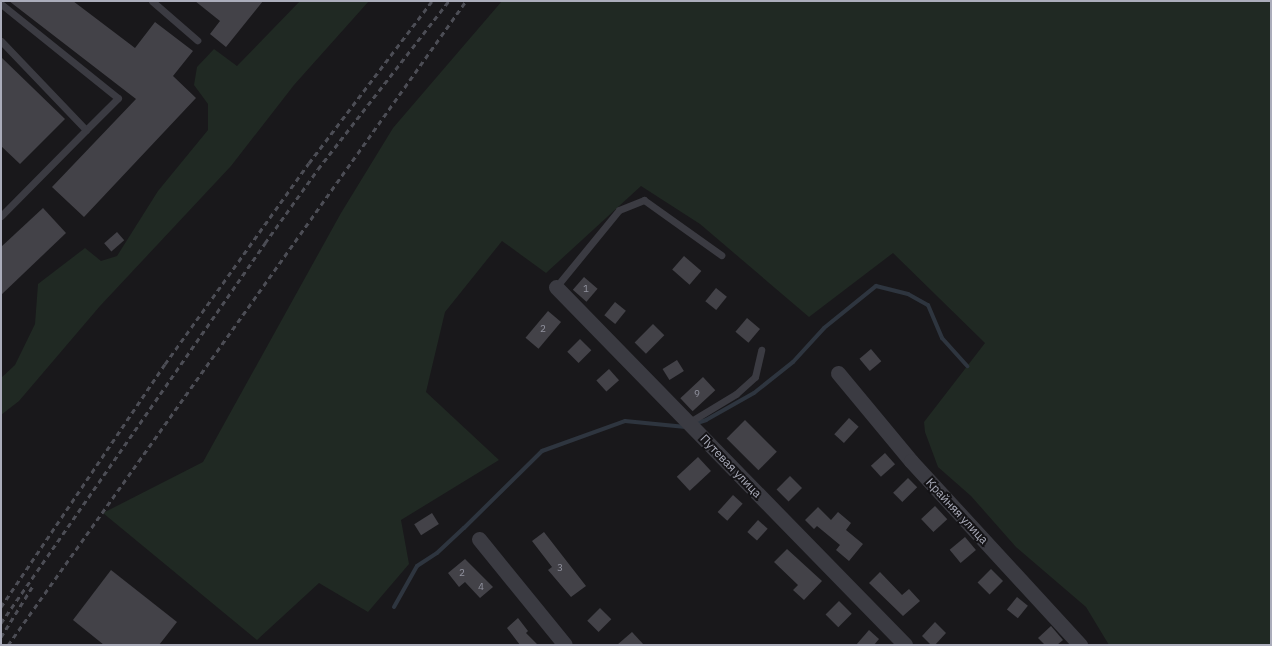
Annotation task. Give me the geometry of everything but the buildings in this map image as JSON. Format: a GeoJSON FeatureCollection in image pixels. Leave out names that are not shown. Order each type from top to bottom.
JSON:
{"type":"FeatureCollection","features":[{"type":"Feature","properties":{"kind":"street","name":"Путевая улица"},"geometry":{"type":"LineString","coordinates":[[556,287],[905,645]]}},
{"type":"Feature","properties":{"kind":"street","name":"Крайняя улица"},"geometry":{"type":"LineString","coordinates":[[838,373],[911,461],[1080,645]]}},
{"type":"Feature","properties":{"kind":"street"},"geometry":{"type":"LineString","coordinates":[[479,539],[565,645]]}},
{"type":"Feature","properties":{"kind":"lane"},"geometry":{"type":"LineString","coordinates":[[152,1],[197,40]]}},
{"type":"Feature","properties":{"kind":"lane"},"geometry":{"type":"LineString","coordinates":[[1,4],[118,98],[1,216]]}},
{"type":"Feature","properties":{"kind":"lane"},"geometry":{"type":"LineString","coordinates":[[1,41],[86,130]]}},
{"type":"Feature","properties":{"kind":"lane"},"geometry":{"type":"LineString","coordinates":[[556,287],[619,210],[644,200],[721,255]]}},
{"type":"Feature","properties":{"kind":"lane"},"geometry":{"type":"LineString","coordinates":[[692,426],[736,394],[755,377],[761,350]]}},
{"type":"Feature","properties":{"kind":"shaded area"},"geometry":{"type":"Polygon","coordinates":[[[300,1],[369,1],[294,85],[231,166],[100,306],[19,401],[1,415],[1,378],[15,365],[35,324],[38,284],[85,248],[101,261],[117,256],[158,191],[208,130],[208,104],[194,85],[197,67],[214,49],[237,66],[300,1]]]}},
{"type":"Feature","properties":{"kind":"shaded area"},"geometry":{"type":"Polygon","coordinates":[[[502,1],[1271,1],[1271,645],[1109,645],[1086,607],[1016,547],[971,496],[938,467],[925,432],[924,422],[985,343],[893,253],[809,317],[700,224],[641,186],[546,273],[502,241],[445,312],[426,392],[499,460],[401,520],[409,564],[368,612],[319,583],[257,640],[103,513],[203,462],[341,213],[393,128],[502,1]]]}},
{"type":"Feature","properties":{"kind":"waterway"},"geometry":{"type":"LineString","coordinates":[[694,424],[706,420],[754,393],[793,362],[824,328],[876,286],[908,294],[928,305],[942,338],[967,366]]}},
{"type":"Feature","properties":{"kind":"waterway"},"geometry":{"type":"LineString","coordinates":[[394,607],[417,566],[437,553],[542,451],[625,421],[686,427]]}},
{"type":"Feature","properties":{"kind":"railway"},"geometry":{"type":"LineString","coordinates":[[1,607],[165,364],[309,163],[432,1]]}},
{"type":"Feature","properties":{"kind":"railway"},"geometry":{"type":"LineString","coordinates":[[1,623],[318,169],[449,1]]}},
{"type":"Feature","properties":{"kind":"railway"},"geometry":{"type":"LineString","coordinates":[[8,645],[466,1]]}},
{"type":"Feature","properties":{"kind":"railway"},"geometry":{"type":"LineString","coordinates":[[1,637],[34,584]]}}]}
